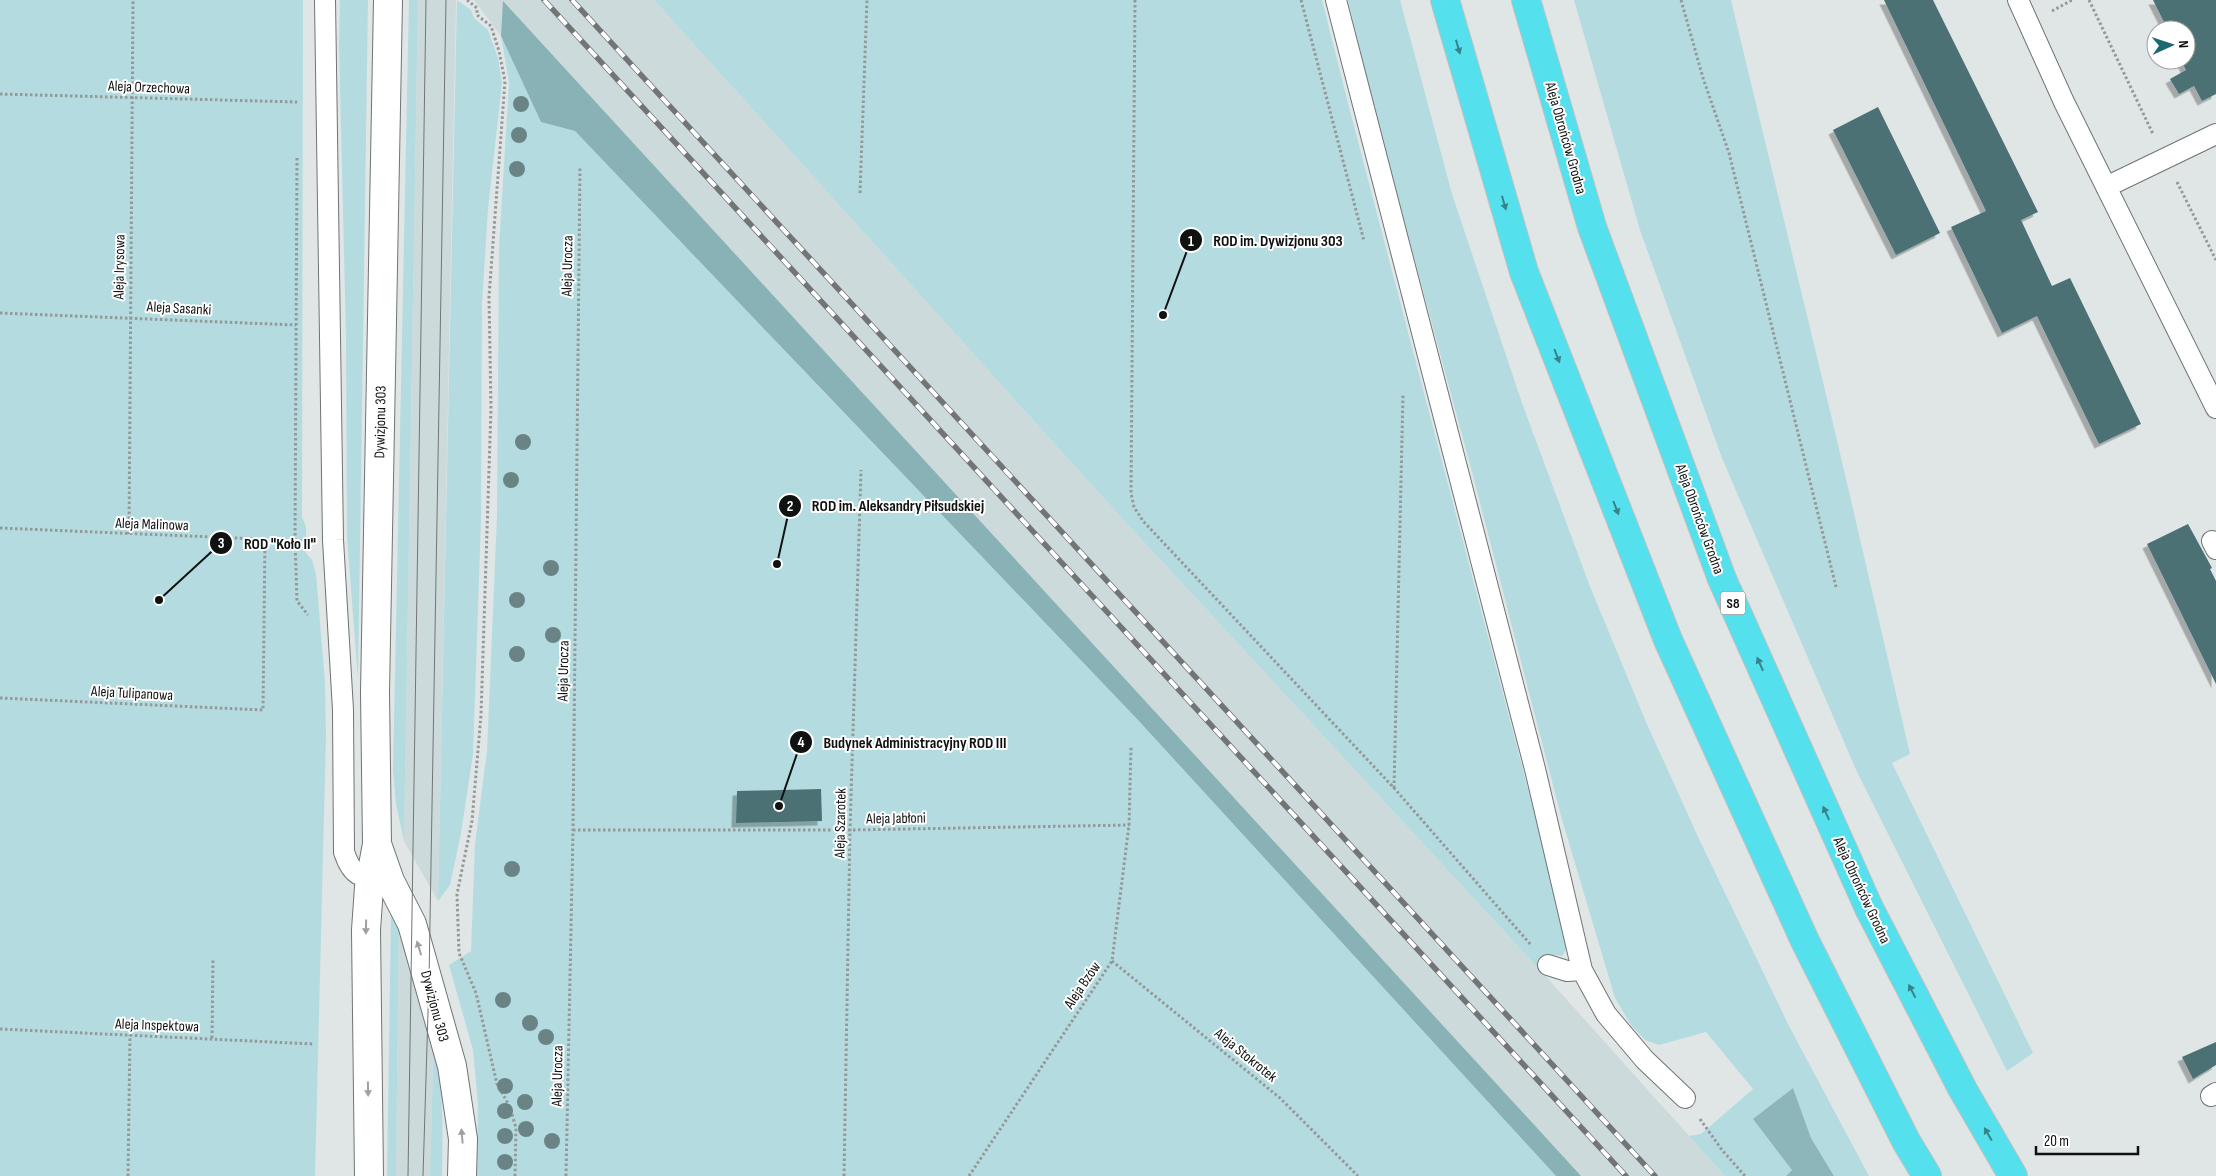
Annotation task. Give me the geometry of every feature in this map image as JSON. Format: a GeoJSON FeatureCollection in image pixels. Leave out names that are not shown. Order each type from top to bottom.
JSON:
{"type":"FeatureCollection","features":[{"type":"Feature","properties":{"kind":"highway"},"geometry":{"type":"LineString","coordinates":[[1445,0],[1524,272],[1668,640],[1805,941],[1906,1141],[1927,1176]]}},
{"type":"Feature","properties":{"kind":"highway","name":"Aleja Obrońców Grodna"},"geometry":{"type":"LineString","coordinates":[[1526,0],[1592,227],[1722,579],[1869,908],[1963,1090],[2013,1176]]}},
{"type":"Feature","properties":{"kind":"street","name":"Dywizjonu 303"},"geometry":{"type":"LineString","coordinates":[[369,1176],[366,930],[380,879],[377,844],[375,692],[388,0]]}},
{"type":"Feature","properties":{"kind":"street","name":"Dywizjonu 303"},"geometry":{"type":"LineString","coordinates":[[380,879],[412,924],[452,1066],[463,1139],[462,1176]]}},
{"type":"Feature","properties":{"kind":"lane"},"geometry":{"type":"LineString","coordinates":[[325,0],[333,540],[343,710],[344,852],[348,864],[355,874],[380,879]]}},
{"type":"Feature","properties":{"kind":"lane"},"geometry":{"type":"LineString","coordinates":[[1336,0],[1535,769],[1582,970],[1606,1014],[1645,1060],[1685,1098]]}},
{"type":"Feature","properties":{"kind":"lane"},"geometry":{"type":"LineString","coordinates":[[2018,0],[2106,187],[2216,408]]}},
{"type":"Feature","properties":{"kind":"lane"},"geometry":{"type":"LineString","coordinates":[[2106,187],[2215,136]]}},
{"type":"Feature","properties":{"kind":"lane"},"geometry":{"type":"LineString","coordinates":[[1548,965],[1567,971],[1582,970]]}},
{"type":"Feature","properties":{"kind":"path","name":"Aleja Irysowa"},"geometry":{"type":"LineString","coordinates":[[129,534],[133,0]]}},
{"type":"Feature","properties":{"kind":"path"},"geometry":{"type":"LineString","coordinates":[[466,0],[477,8],[477,15],[490,26],[499,51],[505,81],[489,296],[491,408],[481,715],[472,821],[457,894],[459,952],[476,993],[498,1084],[510,1107],[516,1128],[515,1176]]}},
{"type":"Feature","properties":{"kind":"path"},"geometry":{"type":"LineString","coordinates":[[860,193],[867,0]]}},
{"type":"Feature","properties":{"kind":"path"},"geometry":{"type":"LineString","coordinates":[[1135,0],[1131,493],[1134,508],[1144,521],[1394,788],[1548,965]]}},
{"type":"Feature","properties":{"kind":"path"},"geometry":{"type":"LineString","coordinates":[[1301,0],[1364,241]]}},
{"type":"Feature","properties":{"kind":"path"},"geometry":{"type":"LineString","coordinates":[[1681,0],[1703,78],[1729,154],[1836,587]]}},
{"type":"Feature","properties":{"kind":"path"},"geometry":{"type":"LineString","coordinates":[[2089,0],[2216,260]]}},
{"type":"Feature","properties":{"kind":"path"},"geometry":{"type":"LineString","coordinates":[[297,93],[297,112]]}},
{"type":"Feature","properties":{"kind":"path","name":"Aleja Orzechowa"},"geometry":{"type":"LineString","coordinates":[[0,94],[297,102]]}},
{"type":"Feature","properties":{"kind":"path"},"geometry":{"type":"LineString","coordinates":[[295,540],[297,151]]}},
{"type":"Feature","properties":{"kind":"path","name":"Aleja Urocza"},"geometry":{"type":"LineString","coordinates":[[566,1176],[573,830],[580,167]]}},
{"type":"Feature","properties":{"kind":"path","name":"Aleja Sasanki"},"geometry":{"type":"LineString","coordinates":[[0,313],[296,325]]}},
{"type":"Feature","properties":{"kind":"path"},"geometry":{"type":"LineString","coordinates":[[1394,788],[1403,394]]}},
{"type":"Feature","properties":{"kind":"path","name":"Aleja Szarotek"},"geometry":{"type":"LineString","coordinates":[[844,1176],[850,830],[861,470]]}},
{"type":"Feature","properties":{"kind":"path","name":"Aleja Malinowa"},"geometry":{"type":"LineString","coordinates":[[0,528],[333,540]]}},
{"type":"Feature","properties":{"kind":"path","name":"Aleja Tulipanowa"},"geometry":{"type":"LineString","coordinates":[[0,698],[263,710],[265,539]]}},
{"type":"Feature","properties":{"kind":"path","name":"Aleja Bzów"},"geometry":{"type":"LineString","coordinates":[[969,1176],[1112,961],[1129,825],[1131,747]]}},
{"type":"Feature","properties":{"kind":"path","name":"Aleja Jabłoni"},"geometry":{"type":"LineString","coordinates":[[573,830],[850,830],[1129,825]]}},
{"type":"Feature","properties":{"kind":"path"},"geometry":{"type":"LineString","coordinates":[[212,1038],[213,958]]}},
{"type":"Feature","properties":{"kind":"path","name":"Aleja Stokrotek"},"geometry":{"type":"LineString","coordinates":[[1112,961],[1280,1098],[1358,1176]]}},
{"type":"Feature","properties":{"kind":"path","name":"Aleja Inspektowa"},"geometry":{"type":"LineString","coordinates":[[0,1029],[313,1044]]}},
{"type":"Feature","properties":{"kind":"path"},"geometry":{"type":"LineString","coordinates":[[128,1176],[130,1035]]}},
{"type":"Feature","properties":{"kind":"path"},"geometry":{"type":"LineString","coordinates":[[1685,1098],[1722,1150],[1744,1176]]}},
{"type":"Feature","properties":{"kind":"shaded area"},"geometry":{"type":"Polygon","coordinates":[[[0,0],[303,0],[302,517],[306,527],[306,553],[312,560],[316,574],[325,683],[326,735],[315,1176],[0,1176],[0,0]]]}},
{"type":"Feature","properties":{"kind":"shaded area"},"geometry":{"type":"Polygon","coordinates":[[[340,0],[368,0],[358,680],[347,536],[346,337],[339,44],[340,0]]]}},
{"type":"Feature","properties":{"kind":"shaded area"},"geometry":{"type":"Polygon","coordinates":[[[409,0],[418,0],[404,841],[396,804],[393,771],[409,0]]]}},
{"type":"Feature","properties":{"kind":"shaded area"},"geometry":{"type":"Polygon","coordinates":[[[418,0],[456,0],[438,901],[404,841],[418,0]]]}},
{"type":"Feature","properties":{"kind":"shaded area"},"geometry":{"type":"Polygon","coordinates":[[[457,0],[471,10],[474,18],[488,30],[498,58],[502,83],[488,209],[482,303],[481,520],[473,754],[461,833],[450,885],[438,901],[457,0]]]}},
{"type":"Feature","properties":{"kind":"shaded area"},"geometry":{"type":"Polygon","coordinates":[[[474,0],[654,0],[1119,515],[1541,971],[1725,1176],[1556,1176],[1138,720],[778,344],[769,331],[575,131],[541,122],[501,36],[474,0]]]}},
{"type":"Feature","properties":{"kind":"shaded area"},"geometry":{"type":"Polygon","coordinates":[[[654,0],[1322,0],[1565,930],[1566,947],[1562,956],[1553,955],[1554,959],[1541,971],[1119,515],[654,0]]]}},
{"type":"Feature","properties":{"kind":"shaded area"},"geometry":{"type":"Polygon","coordinates":[[[1348,0],[1400,0],[1452,194],[1522,403],[1589,584],[1646,722],[1699,839],[1790,1028],[1869,1176],[1834,1176],[1811,1138],[1793,1088],[1792,1170],[1786,1176],[1725,1176],[1689,1136],[1701,1134],[1753,1089],[1706,1032],[1659,1045],[1645,1040],[1631,1025],[1615,998],[1561,816],[1471,468],[1373,105],[1348,0]]]}},
{"type":"Feature","properties":{"kind":"shaded area"},"geometry":{"type":"Polygon","coordinates":[[[1574,0],[1731,0],[1910,754],[1892,763],[2033,1053],[2007,1071],[1857,772],[1722,458],[1640,230],[1574,0]]]}},
{"type":"Feature","properties":{"kind":"shaded area"},"geometry":{"type":"Polygon","coordinates":[[[503,1],[1581,1176],[1556,1176],[1138,720],[575,131],[541,122],[501,36],[503,1]]]}},
{"type":"Feature","properties":{"kind":"shaded area"},"geometry":{"type":"Polygon","coordinates":[[[501,36],[541,122],[575,131],[769,331],[778,344],[1138,720],[1556,1176],[477,1176],[478,1104],[473,1050],[449,965],[471,951],[475,844],[487,751],[497,516],[499,248],[509,82],[501,36]]]}},
{"type":"Feature","properties":{"kind":"shaded area"},"geometry":{"type":"Polygon","coordinates":[[[391,915],[399,915],[396,1176],[387,1176],[391,915]]]}},
{"type":"Feature","properties":{"kind":"shaded area"},"geometry":{"type":"Polygon","coordinates":[[[399,915],[434,1031],[430,1176],[396,1176],[399,915]]]}},
{"type":"Feature","properties":{"kind":"shaded area"},"geometry":{"type":"Polygon","coordinates":[[[434,1031],[442,1104],[442,1176],[430,1176],[434,1031]]]}},
{"type":"Feature","properties":{"kind":"shaded area"},"geometry":{"type":"Polygon","coordinates":[[[1793,1088],[1811,1138],[1834,1176],[1786,1176],[1792,1170],[1753,1119],[1793,1088]]]}},
{"type":"Feature","properties":{"kind":"building"},"geometry":{"type":"Polygon","coordinates":[[[1884,0],[1933,0],[2038,212],[2021,220],[2052,286],[2070,278],[2141,424],[2099,444],[2037,316],[2002,333],[1951,227],[1986,211],[1884,0]]]}},
{"type":"Feature","properties":{"kind":"building"},"geometry":{"type":"Polygon","coordinates":[[[2153,0],[2216,0],[2216,94],[2202,101],[2194,86],[2179,94],[2170,79],[2186,70],[2196,70],[2196,20],[2163,20],[2153,0]]]}},
{"type":"Feature","properties":{"kind":"building"},"geometry":{"type":"Polygon","coordinates":[[[1878,107],[1940,233],[1896,255],[1833,130],[1878,107]]]}},
{"type":"Feature","properties":{"kind":"building"},"geometry":{"type":"Polygon","coordinates":[[[2188,524],[2212,568],[2210,569],[2216,581],[2216,684],[2147,544],[2188,524]]]}},
{"type":"Feature","properties":{"kind":"building"},"geometry":{"type":"Polygon","coordinates":[[[821,789],[822,821],[736,823],[737,791],[821,789]]]}},
{"type":"Feature","properties":{"kind":"building"},"geometry":{"type":"Polygon","coordinates":[[[2216,1042],[2216,1065],[2193,1079],[2182,1057],[2216,1042]]]}},
{"type":"Feature","properties":{"kind":"tram line"},"geometry":{"type":"LineString","coordinates":[[408,1176],[426,0]]}},
{"type":"Feature","properties":{"kind":"tram line"},"geometry":{"type":"LineString","coordinates":[[423,1176],[429,980],[446,0]]}},
{"type":"Feature","properties":{"kind":"railway"},"geometry":{"type":"LineString","coordinates":[[544,0],[1626,1176]]}},
{"type":"Feature","properties":{"kind":"railway"},"geometry":{"type":"LineString","coordinates":[[572,0],[1655,1176]]}},
{"type":"Feature","properties":{"kind":"place","name":"ROD im. Dywizjonu 303"},"geometry":{"type":"Point","coordinates":[1163,315]}},
{"type":"Feature","properties":{"kind":"place","name":"ROD im. Aleksandry Piłsudskiej"},"geometry":{"type":"Point","coordinates":[777,564]}},
{"type":"Feature","properties":{"kind":"place","name":"ROD \"Koło II\""},"geometry":{"type":"Point","coordinates":[159,600]}},
{"type":"Feature","properties":{"kind":"place","name":"Budynek Administracyjny ROD III"},"geometry":{"type":"Point","coordinates":[779,806]}}]}
